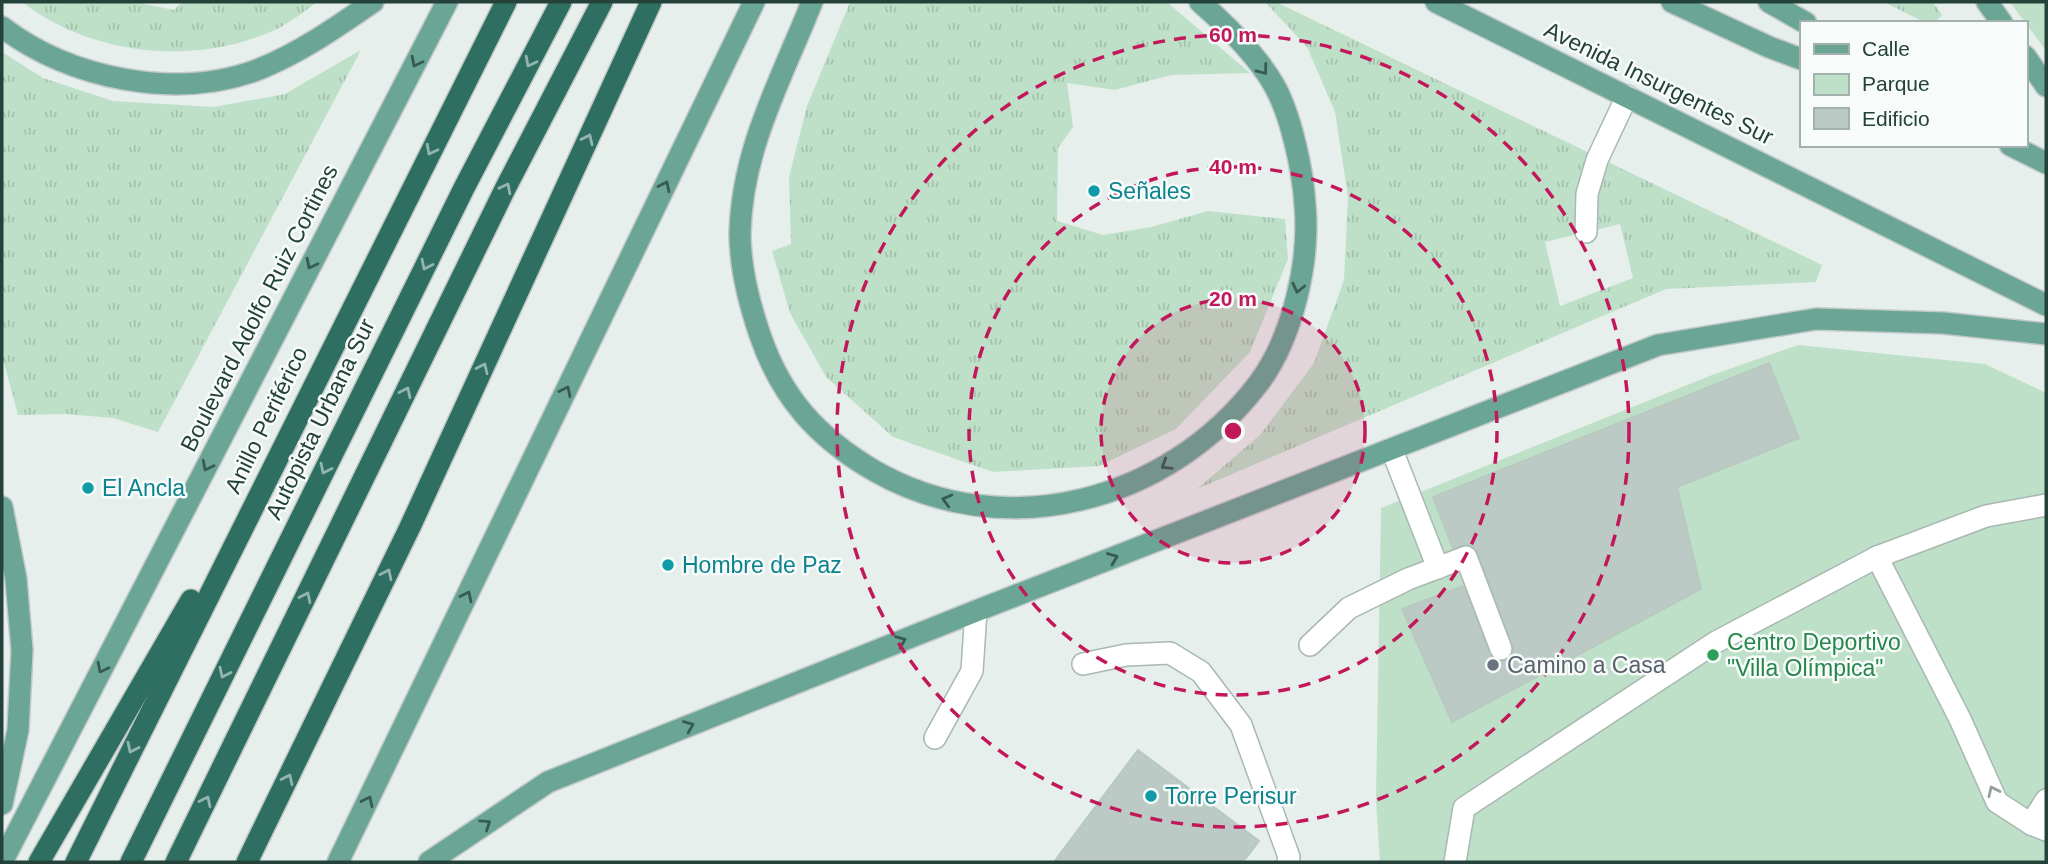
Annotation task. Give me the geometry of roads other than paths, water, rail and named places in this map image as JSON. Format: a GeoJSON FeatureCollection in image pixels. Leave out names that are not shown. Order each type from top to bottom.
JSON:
{"type":"FeatureCollection","features":[{"type":"Feature","properties":{"kind":"highway","name":"Anillo Periférico"},"geometry":{"type":"LineString","coordinates":[[76,862],[334,341],[506,2]]}},
{"type":"Feature","properties":{"kind":"highway","name":"Autopista Urbana Sur"},"geometry":{"type":"LineString","coordinates":[[131,862],[464,188],[561,2]]}},
{"type":"Feature","properties":{"kind":"highway"},"geometry":{"type":"LineString","coordinates":[[176,862],[505,189],[602,2]]}},
{"type":"Feature","properties":{"kind":"highway"},"geometry":{"type":"LineString","coordinates":[[247,862],[410,527],[651,2]]}},
{"type":"Feature","properties":{"kind":"highway"},"geometry":{"type":"LineString","coordinates":[[39,862],[158,660],[334,341]]}},
{"type":"Feature","properties":{"kind":"main road"},"geometry":{"type":"LineString","coordinates":[[2,27],[41,53],[68,65],[106,76],[172,84],[198,83],[224,80],[258,69],[332,30],[373,2]]}},
{"type":"Feature","properties":{"kind":"main road","name":"Boulevard Adolfo Ruiz Cortines"},"geometry":{"type":"LineString","coordinates":[[2,862],[447,2]]}},
{"type":"Feature","properties":{"kind":"main road"},"geometry":{"type":"LineString","coordinates":[[338,862],[754,2]]}},
{"type":"Feature","properties":{"kind":"main road"},"geometry":{"type":"LineString","coordinates":[[812,2],[761,122],[748,169],[743,201],[740,234],[744,275],[753,315],[766,353],[784,389],[807,418],[833,443],[858,461],[918,492],[953,502],[1006,508],[1046,506],[1086,499],[1141,480],[1196,443],[1234,410],[1260,382],[1280,344],[1295,303],[1307,231],[1304,191],[1296,153],[1274,85],[1247,49],[1200,2]]}},
{"type":"Feature","properties":{"kind":"main road","name":"Avenida Insurgentes Sur"},"geometry":{"type":"LineString","coordinates":[[1436,2],[2046,305]]}},
{"type":"Feature","properties":{"kind":"main road"},"geometry":{"type":"LineString","coordinates":[[1672,2],[1800,59]]}},
{"type":"Feature","properties":{"kind":"main road"},"geometry":{"type":"LineString","coordinates":[[1769,2],[1802,21]]}},
{"type":"Feature","properties":{"kind":"main road"},"geometry":{"type":"LineString","coordinates":[[1987,2],[2001,21]]}},
{"type":"Feature","properties":{"kind":"main road"},"geometry":{"type":"LineString","coordinates":[[2027,59],[2046,86]]}},
{"type":"Feature","properties":{"kind":"main road"},"geometry":{"type":"LineString","coordinates":[[2014,147],[2046,163]]}},
{"type":"Feature","properties":{"kind":"main road"},"geometry":{"type":"LineString","coordinates":[[429,862],[548,782],[976,611],[1658,345],[1816,319],[1943,323],[2046,334]]}},
{"type":"Feature","properties":{"kind":"main road"},"geometry":{"type":"LineString","coordinates":[[2,507],[16,579],[22,650],[18,730],[2,804]]}},
{"type":"Feature","properties":{"kind":"lane"},"geometry":{"type":"LineString","coordinates":[[1586,232],[1587,194],[1597,160],[1627,96]]}},
{"type":"Feature","properties":{"kind":"lane"},"geometry":{"type":"LineString","coordinates":[[1392,450],[1438,568]]}},
{"type":"Feature","properties":{"kind":"lane"},"geometry":{"type":"LineString","coordinates":[[1455,862],[1464,808],[1716,642],[1877,557],[1986,516],[2046,505]]}},
{"type":"Feature","properties":{"kind":"lane"},"geometry":{"type":"LineString","coordinates":[[2,554],[16,579]]}},
{"type":"Feature","properties":{"kind":"lane"},"geometry":{"type":"LineString","coordinates":[[1310,645],[1349,608],[1466,557],[1502,649]]}},
{"type":"Feature","properties":{"kind":"lane"},"geometry":{"type":"LineString","coordinates":[[1877,557],[1954,708],[1997,802],[2038,827],[2046,800]]}},
{"type":"Feature","properties":{"kind":"lane"},"geometry":{"type":"LineString","coordinates":[[935,738],[972,671],[976,611]]}},
{"type":"Feature","properties":{"kind":"lane"},"geometry":{"type":"LineString","coordinates":[[1083,664],[1126,655],[1170,653],[1201,672],[1241,725],[1289,858],[1288,862]]}},
{"type":"Feature","properties":{"kind":"place","name":"Señales"},"geometry":{"type":"Point","coordinates":[1094,191]}},
{"type":"Feature","properties":{"kind":"place","name":"El Ancla"},"geometry":{"type":"Point","coordinates":[88,488]}},
{"type":"Feature","properties":{"kind":"place","name":"Hombre de Paz"},"geometry":{"type":"Point","coordinates":[668,565]}},
{"type":"Feature","properties":{"kind":"place","name":"Centro Deportivo \"Villa Olímpica\""},"geometry":{"type":"Point","coordinates":[1713,655]}},
{"type":"Feature","properties":{"kind":"place","name":"Camino a Casa"},"geometry":{"type":"Point","coordinates":[1493,665]}},
{"type":"Feature","properties":{"kind":"place","name":"Torre Perisur"},"geometry":{"type":"Point","coordinates":[1151,796]}}]}
